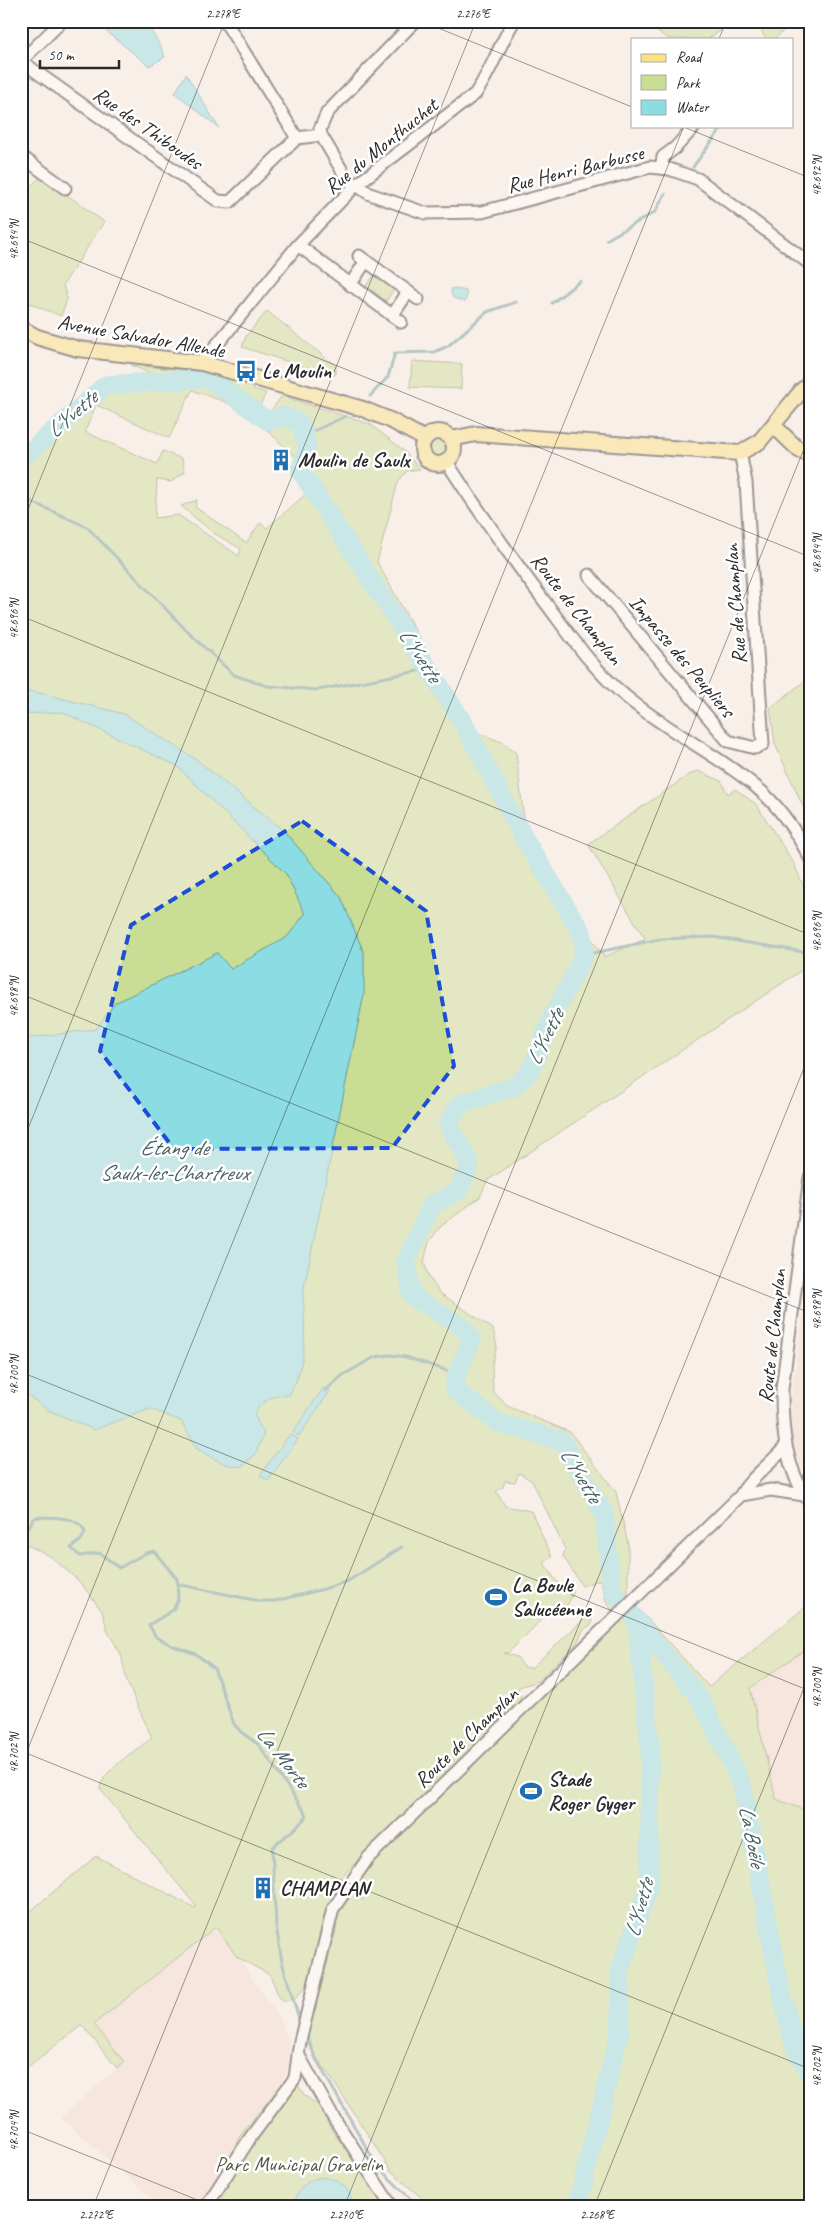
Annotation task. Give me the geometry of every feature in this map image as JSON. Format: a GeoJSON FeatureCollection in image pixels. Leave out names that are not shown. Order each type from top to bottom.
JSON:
{"type":"FeatureCollection","features":[{"type":"Feature","properties":{"kind":"main road","name":"Avenue Salvador Allende"},"geometry":{"type":"LineString","coordinates":[[21,328],[37,337],[78,349],[202,363],[363,409],[390,420],[425,439]]}},
{"type":"Feature","properties":{"kind":"main road"},"geometry":{"type":"LineString","coordinates":[[451,439],[476,434],[740,453],[759,442],[803,389],[810,386]]}},
{"type":"Feature","properties":{"kind":"main road"},"geometry":{"type":"LineString","coordinates":[[774,426],[800,450],[810,455]]}},
{"type":"Feature","properties":{"kind":"main road"},"geometry":{"type":"LineString","coordinates":[[433,433],[443,433],[451,439],[454,448],[449,460],[444,463],[434,464],[425,458],[422,449],[425,439],[433,433]]}},
{"type":"Feature","properties":{"kind":"street"},"geometry":{"type":"LineString","coordinates":[[21,61],[62,21]]}},
{"type":"Feature","properties":{"kind":"street"},"geometry":{"type":"LineString","coordinates":[[225,21],[296,138],[321,135]]}},
{"type":"Feature","properties":{"kind":"street"},"geometry":{"type":"LineString","coordinates":[[356,185],[347,178],[321,135],[320,129],[327,113],[415,21]]}},
{"type":"Feature","properties":{"kind":"street","name":"Rue du Monthuchet"},"geometry":{"type":"LineString","coordinates":[[202,363],[298,245],[356,185],[474,94],[483,83],[514,21]]}},
{"type":"Feature","properties":{"kind":"street","name":"Rue des Thiboudes"},"geometry":{"type":"LineString","coordinates":[[21,61],[218,201],[230,202],[296,138]]}},
{"type":"Feature","properties":{"kind":"street"},"geometry":{"type":"LineString","coordinates":[[661,168],[663,158],[675,148],[692,128]]}},
{"type":"Feature","properties":{"kind":"street"},"geometry":{"type":"LineString","coordinates":[[21,156],[65,188]]}},
{"type":"Feature","properties":{"kind":"street","name":"Rue Henri Barbusse"},"geometry":{"type":"LineString","coordinates":[[356,185],[370,194],[425,213],[482,212],[650,167],[661,168],[698,179],[810,264]]}},
{"type":"Feature","properties":{"kind":"street"},"geometry":{"type":"LineString","coordinates":[[298,245],[350,285],[396,319],[413,295],[363,259],[350,285]]}},
{"type":"Feature","properties":{"kind":"street","name":"Rue de Champlan"},"geometry":{"type":"LineString","coordinates":[[740,453],[746,482],[763,744],[755,748]]}},
{"type":"Feature","properties":{"kind":"street","name":"Route de Champlan"},"geometry":{"type":"LineString","coordinates":[[449,460],[450,467],[520,569],[591,663],[624,695],[659,722],[730,767],[756,787],[789,822],[808,856]]}},
{"type":"Feature","properties":{"kind":"street","name":"Impasse des Peupliers"},"geometry":{"type":"LineString","coordinates":[[589,575],[728,741],[755,748]]}},
{"type":"Feature","properties":{"kind":"street","name":"Route de Champlan"},"geometry":{"type":"LineString","coordinates":[[807,1499],[792,1472],[785,1447],[782,1421],[782,1390],[810,1177]]}},
{"type":"Feature","properties":{"kind":"street","name":"Route de Champlan"},"geometry":{"type":"LineString","coordinates":[[206,2207],[250,2138],[295,2078],[301,2038],[333,1909],[368,1858],[741,1495],[744,1487],[767,1468],[785,1447]]}},
{"type":"Feature","properties":{"kind":"street"},"geometry":{"type":"LineString","coordinates":[[741,1495],[771,1490],[807,1499]]}},
{"type":"Feature","properties":{"kind":"street"},"geometry":{"type":"LineString","coordinates":[[298,2054],[330,2112],[392,2207]]}},
{"type":"Feature","properties":{"kind":"highlighted area"},"geometry":{"type":"Polygon","coordinates":[[[302,821],[426,911],[454,1066],[392,1148],[174,1149],[100,1051],[131,925],[302,821]]]}},
{"type":"Feature","properties":{"kind":"shaded area"},"geometry":{"type":"Polygon","coordinates":[[[810,1265],[810,1480],[802,1468],[792,1444],[791,1400],[810,1265]]]}},
{"type":"Feature","properties":{"kind":"shaded area"},"geometry":{"type":"Polygon","coordinates":[[[810,1646],[810,1812],[776,1799],[750,1688],[810,1646]]]}},
{"type":"Feature","properties":{"kind":"shaded area"},"geometry":{"type":"Polygon","coordinates":[[[217,1927],[283,2023],[289,2043],[289,2064],[278,2090],[242,2132],[202,2207],[162,2207],[61,2118],[124,2062],[94,2024],[217,1927]]]}},
{"type":"Feature","properties":{"kind":"green space"},"geometry":{"type":"Polygon","coordinates":[[[640,21],[727,21],[726,27],[710,38],[667,38],[640,21]]]}},
{"type":"Feature","properties":{"kind":"green space"},"geometry":{"type":"Polygon","coordinates":[[[756,21],[793,21],[776,38],[765,38],[756,21]]]}},
{"type":"Feature","properties":{"kind":"green space"},"geometry":{"type":"Polygon","coordinates":[[[41,176],[104,222],[63,285],[67,299],[61,316],[21,300],[21,196],[41,176]]]}},
{"type":"Feature","properties":{"kind":"green space"},"geometry":{"type":"Polygon","coordinates":[[[375,274],[395,288],[386,301],[366,286],[375,274]]]}},
{"type":"Feature","properties":{"kind":"green space"},"geometry":{"type":"Polygon","coordinates":[[[267,311],[336,366],[336,374],[332,376],[242,347],[246,336],[267,311]]]}},
{"type":"Feature","properties":{"kind":"green space"},"geometry":{"type":"Polygon","coordinates":[[[412,361],[462,364],[461,389],[410,387],[412,361]]]}},
{"type":"Feature","properties":{"kind":"green space"},"geometry":{"type":"Polygon","coordinates":[[[131,365],[208,372],[253,386],[253,389],[266,393],[253,419],[233,405],[192,390],[169,438],[96,405],[85,432],[157,464],[163,451],[182,459],[185,472],[171,482],[157,480],[155,518],[178,515],[239,556],[241,549],[212,532],[181,506],[197,500],[195,507],[246,543],[260,523],[267,528],[315,486],[298,459],[260,424],[282,396],[370,424],[403,450],[420,469],[407,471],[398,482],[377,562],[462,714],[478,733],[502,742],[516,753],[525,828],[543,868],[604,957],[645,939],[588,844],[687,776],[698,771],[721,781],[728,794],[735,789],[756,804],[793,862],[810,901],[810,975],[802,970],[487,1181],[480,1197],[440,1227],[429,1242],[424,1262],[429,1277],[440,1293],[493,1329],[497,1346],[492,1364],[493,1391],[507,1406],[570,1432],[616,1492],[628,1544],[628,1595],[612,1610],[607,1604],[600,1580],[582,1586],[563,1556],[565,1549],[532,1481],[519,1473],[515,1482],[505,1481],[503,1487],[496,1491],[505,1506],[531,1511],[552,1557],[544,1563],[562,1589],[568,1584],[574,1591],[566,1608],[551,1610],[508,1653],[504,1653],[517,1657],[524,1667],[531,1668],[584,1619],[592,1620],[592,1624],[583,1630],[577,1643],[538,1681],[519,1687],[518,1693],[522,1696],[519,1702],[343,1875],[345,1886],[363,1900],[352,1883],[636,1606],[709,1687],[810,1603],[810,1646],[750,1688],[776,1799],[810,1812],[810,2207],[427,2207],[423,2199],[391,2171],[306,2042],[337,1927],[329,1931],[324,1962],[296,1998],[285,2001],[279,1997],[270,1975],[237,1957],[216,1927],[94,2024],[124,2062],[117,2068],[82,2025],[21,2072],[21,1919],[96,1856],[195,1908],[196,1906],[100,1789],[106,1775],[113,1768],[152,1738],[127,1682],[121,1654],[108,1632],[102,1611],[80,1582],[50,1556],[21,1542],[21,450],[92,393],[149,373],[131,365]]]}},
{"type":"Feature","properties":{"kind":"green space"},"geometry":{"type":"Polygon","coordinates":[[[438,439],[448,446],[449,450],[442,460],[438,461],[428,454],[427,450],[434,440],[438,439]]]}},
{"type":"Feature","properties":{"kind":"green space"},"geometry":{"type":"Polygon","coordinates":[[[810,677],[810,822],[775,744],[770,708],[810,677]]]}},
{"type":"Feature","properties":{"kind":"green space","name":"Parc Municipal Gravelin"},"geometry":{"type":"Polygon","coordinates":[[[298,2085],[305,2096],[319,2106],[331,2129],[387,2207],[216,2207],[230,2176],[233,2150],[242,2132],[278,2090],[294,2091],[298,2085]]]}},
{"type":"Feature","properties":{"kind":"water"},"geometry":{"type":"Polygon","coordinates":[[[102,21],[145,21],[165,57],[149,66],[101,27],[102,21]]]}},
{"type":"Feature","properties":{"kind":"water"},"geometry":{"type":"Polygon","coordinates":[[[186,74],[219,128],[175,93],[186,74]]]}},
{"type":"Feature","properties":{"kind":"water"},"geometry":{"type":"Polygon","coordinates":[[[452,288],[466,291],[465,302],[453,298],[452,288]]]}},
{"type":"Feature","properties":{"kind":"water","name":"Étang de Saulx-les-Chartreux"},"geometry":{"type":"Polygon","coordinates":[[[21,691],[36,692],[124,714],[197,760],[284,831],[341,897],[364,953],[364,994],[303,1293],[304,1346],[299,1371],[289,1395],[268,1399],[257,1410],[254,1415],[264,1434],[255,1455],[241,1467],[214,1459],[197,1449],[181,1421],[150,1409],[94,1430],[46,1409],[21,1390],[21,1039],[96,1029],[115,1003],[217,953],[231,969],[287,937],[305,914],[286,874],[177,766],[62,712],[21,714],[21,691]]]}},
{"type":"Feature","properties":{"kind":"water"},"geometry":{"type":"Polygon","coordinates":[[[324,1387],[330,1391],[299,1436],[293,1432],[324,1387]]]}},
{"type":"Feature","properties":{"kind":"water"},"geometry":{"type":"Polygon","coordinates":[[[290,1434],[298,1439],[268,1481],[260,1475],[290,1434]]]}},
{"type":"Feature","properties":{"kind":"water"},"geometry":{"type":"Polygon","coordinates":[[[323,2177],[335,2180],[344,2186],[350,2195],[353,2207],[294,2207],[297,2195],[303,2186],[312,2180],[323,2177]]]}},
{"type":"Feature","properties":{"kind":"waterway"},"geometry":{"type":"LineString","coordinates":[[693,167],[722,128]]}},
{"type":"Feature","properties":{"kind":"waterway"},"geometry":{"type":"LineString","coordinates":[[606,240],[655,212],[665,194]]}},
{"type":"Feature","properties":{"kind":"waterway"},"geometry":{"type":"LineString","coordinates":[[552,303],[580,281]]}},
{"type":"Feature","properties":{"kind":"waterway"},"geometry":{"type":"LineString","coordinates":[[370,396],[388,377],[395,353],[434,352],[448,346],[487,312],[516,302]]}},
{"type":"Feature","properties":{"kind":"waterway","name":"L'Yvette"},"geometry":{"type":"LineString","coordinates":[[21,459],[106,385],[208,378],[268,421],[283,416],[300,423],[307,447],[300,470],[463,722],[524,838],[582,933],[584,955],[551,1020],[530,1072],[513,1087],[460,1104],[448,1124],[470,1164],[459,1190],[432,1205],[406,1261],[412,1296],[464,1328],[472,1340],[457,1374],[454,1389],[498,1423],[562,1441],[604,1513],[612,1590],[701,1700],[742,1785],[781,1991],[795,2048],[810,2075]]}},
{"type":"Feature","properties":{"kind":"waterway"},"geometry":{"type":"LineString","coordinates":[[305,435],[346,416]]}},
{"type":"Feature","properties":{"kind":"waterway"},"geometry":{"type":"LineString","coordinates":[[21,497],[87,527],[188,632],[234,675],[267,686],[318,690],[429,669]]}},
{"type":"Feature","properties":{"kind":"waterway"},"geometry":{"type":"LineString","coordinates":[[584,955],[660,939],[713,937],[810,953]]}},
{"type":"Feature","properties":{"kind":"waterway"},"geometry":{"type":"LineString","coordinates":[[325,1391],[343,1375],[375,1357],[390,1355],[406,1357],[457,1374]]}},
{"type":"Feature","properties":{"kind":"waterway","name":"La Morte"},"geometry":{"type":"LineString","coordinates":[[21,1527],[29,1527],[33,1519],[37,1517],[72,1520],[78,1523],[85,1533],[81,1540],[71,1548],[80,1556],[100,1553],[119,1568],[146,1553],[154,1551],[177,1579],[178,1600],[173,1610],[149,1625],[156,1637],[173,1646],[196,1654],[214,1668],[234,1724],[241,1732],[259,1745],[307,1815],[296,1828],[272,1848],[276,1926],[282,1962],[300,2022]]}},
{"type":"Feature","properties":{"kind":"waterway"},"geometry":{"type":"LineString","coordinates":[[177,1584],[259,1601],[275,1601],[348,1581],[402,1547]]}},
{"type":"Feature","properties":{"kind":"waterway","name":"L'Yvette"},"geometry":{"type":"LineString","coordinates":[[577,2207],[620,2031],[620,1971],[649,1886],[650,1745],[637,1622]]}},
{"type":"Feature","properties":{"kind":"waterway"},"geometry":{"type":"LineString","coordinates":[[306,2034],[316,2059],[377,2166],[419,2207]]}},
{"type":"Feature","properties":{"kind":"place","name":"Le Moulin"},"geometry":{"type":"Point","coordinates":[246,371]}},
{"type":"Feature","properties":{"kind":"place","name":"Moulin de Saulx"},"geometry":{"type":"Point","coordinates":[281,460]}},
{"type":"Feature","properties":{"kind":"place","name":"La Boule Salucéenne"},"geometry":{"type":"Point","coordinates":[496,1597]}},
{"type":"Feature","properties":{"kind":"place","name":"Stade Roger Gyger"},"geometry":{"type":"Point","coordinates":[531,1791]}},
{"type":"Feature","properties":{"kind":"place","name":"CHAMPLAN"},"geometry":{"type":"Point","coordinates":[263,1888]}},
{"type":"Feature","properties":{"kind":"water label","name":"La Boële"},"geometry":{"type":"Point","coordinates":[752,1836]}}]}
